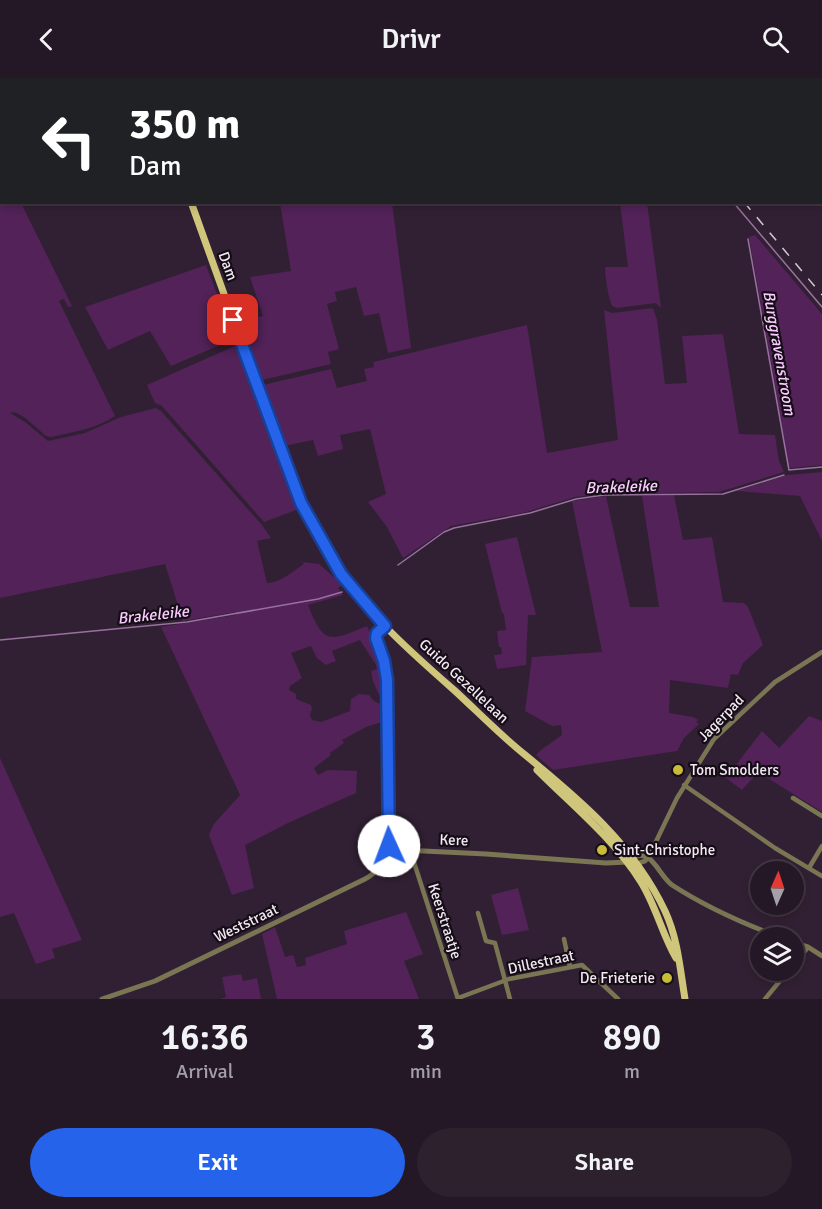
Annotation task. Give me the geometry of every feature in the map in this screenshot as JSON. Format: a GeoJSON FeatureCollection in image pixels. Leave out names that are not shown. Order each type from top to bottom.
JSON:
{"type":"FeatureCollection","features":[{"type":"Feature","properties":{"kind":"main road","name":"Dam"},"geometry":{"type":"LineString","coordinates":[[192,204],[301,503],[341,574],[385,626]]}},
{"type":"Feature","properties":{"kind":"main road","name":"Guido Gezellelaan"},"geometry":{"type":"LineString","coordinates":[[385,626],[528,761],[613,834],[630,859]]}},
{"type":"Feature","properties":{"kind":"main road","name":"Guido Gezellelaan"},"geometry":{"type":"LineString","coordinates":[[587,814],[617,849],[630,859]]}},
{"type":"Feature","properties":{"kind":"main road"},"geometry":{"type":"LineString","coordinates":[[630,859],[638,864],[665,912],[677,948],[685,999]]}},
{"type":"Feature","properties":{"kind":"main road"},"geometry":{"type":"LineString","coordinates":[[630,859],[678,960]]}},
{"type":"Feature","properties":{"kind":"street"},"geometry":{"type":"LineString","coordinates":[[385,626],[377,633],[376,638],[387,680],[388,832],[390,851],[393,856]]}},
{"type":"Feature","properties":{"kind":"street","name":"Jagerpad"},"geometry":{"type":"LineString","coordinates":[[648,856],[684,785],[720,732],[775,682],[822,652]]}},
{"type":"Feature","properties":{"kind":"street"},"geometry":{"type":"LineString","coordinates":[[684,785],[752,833],[822,876]]}},
{"type":"Feature","properties":{"kind":"street"},"geometry":{"type":"LineString","coordinates":[[793,798],[822,816]]}},
{"type":"Feature","properties":{"kind":"street"},"geometry":{"type":"LineString","coordinates":[[809,868],[822,846]]}},
{"type":"Feature","properties":{"kind":"street"},"geometry":{"type":"LineString","coordinates":[[606,863],[612,860],[617,849]]}},
{"type":"Feature","properties":{"kind":"street","name":"Kere"},"geometry":{"type":"LineString","coordinates":[[393,856],[403,850],[410,850],[606,863],[630,859],[642,854],[648,856]]}},
{"type":"Feature","properties":{"kind":"street","name":"Keerstraatje"},"geometry":{"type":"LineString","coordinates":[[410,850],[458,999]]}},
{"type":"Feature","properties":{"kind":"street","name":"Weststraat"},"geometry":{"type":"LineString","coordinates":[[102,999],[155,981],[365,879],[378,872],[393,856]]}},
{"type":"Feature","properties":{"kind":"street"},"geometry":{"type":"LineString","coordinates":[[638,864],[645,861],[648,856],[664,879],[734,919],[754,927]]}},
{"type":"Feature","properties":{"kind":"street"},"geometry":{"type":"LineString","coordinates":[[478,913],[486,942],[495,943],[510,999]]}},
{"type":"Feature","properties":{"kind":"street"},"geometry":{"type":"LineString","coordinates":[[564,939],[570,967]]}},
{"type":"Feature","properties":{"kind":"street"},"geometry":{"type":"LineString","coordinates":[[804,946],[822,956]]}},
{"type":"Feature","properties":{"kind":"street"},"geometry":{"type":"LineString","coordinates":[[804,952],[808,947]]}},
{"type":"Feature","properties":{"kind":"street","name":"Dillestraat"},"geometry":{"type":"LineString","coordinates":[[458,999],[509,979],[584,966],[618,999]]}},
{"type":"Feature","properties":{"kind":"street"},"geometry":{"type":"LineString","coordinates":[[765,999],[780,981]]}},
{"type":"Feature","properties":{"kind":"shaded area"},"geometry":{"type":"Polygon","coordinates":[[[0,204],[21,204],[72,306],[68,307],[64,299],[59,301],[115,416],[92,427],[51,437],[46,436],[24,417],[14,412],[10,413],[48,441],[85,433],[121,417],[156,408],[262,525],[271,538],[257,541],[267,583],[286,576],[304,564],[302,562],[319,564],[343,585],[338,588],[343,595],[308,605],[324,634],[336,637],[367,626],[379,652],[385,695],[379,695],[371,671],[377,669],[376,665],[360,640],[332,651],[336,661],[326,665],[317,658],[311,646],[291,653],[302,678],[290,686],[289,690],[296,694],[296,699],[311,705],[312,720],[321,722],[350,711],[351,699],[359,694],[369,695],[374,701],[384,706],[385,721],[366,727],[342,740],[344,743],[314,768],[318,775],[328,770],[357,771],[356,793],[245,845],[254,888],[232,895],[209,835],[213,825],[240,795],[161,627],[236,615],[236,612],[183,621],[165,564],[0,598],[0,204]]]}},
{"type":"Feature","properties":{"kind":"shaded area"},"geometry":{"type":"Polygon","coordinates":[[[280,204],[392,204],[411,348],[388,353],[379,313],[364,316],[356,287],[335,292],[337,301],[327,304],[339,349],[328,352],[331,364],[262,380],[240,320],[263,316],[250,277],[291,271],[280,204]]]}},
{"type":"Feature","properties":{"kind":"shaded area"},"geometry":{"type":"Polygon","coordinates":[[[620,204],[647,204],[661,308],[656,303],[617,308],[612,306],[605,267],[628,267],[620,204]]]}},
{"type":"Feature","properties":{"kind":"shaded area"},"geometry":{"type":"Polygon","coordinates":[[[755,235],[822,314],[822,465],[791,468],[789,466],[749,237],[755,235]]]}},
{"type":"Feature","properties":{"kind":"shaded area"},"geometry":{"type":"Polygon","coordinates":[[[206,265],[234,339],[171,366],[150,331],[108,350],[85,307],[206,265]]]}},
{"type":"Feature","properties":{"kind":"shaded area"},"geometry":{"type":"Polygon","coordinates":[[[653,308],[657,320],[665,384],[687,383],[682,336],[723,334],[739,434],[775,435],[779,461],[784,472],[719,492],[601,494],[575,497],[523,513],[451,526],[403,558],[387,527],[368,502],[386,494],[370,429],[340,435],[343,449],[318,456],[313,440],[284,446],[263,385],[331,369],[337,388],[367,381],[364,369],[374,367],[373,362],[527,325],[547,453],[618,440],[604,310],[612,313],[653,308]]]}},
{"type":"Feature","properties":{"kind":"shaded area"},"geometry":{"type":"Polygon","coordinates":[[[237,345],[296,510],[264,522],[162,406],[155,403],[147,385],[237,345]]]}},
{"type":"Feature","properties":{"kind":"shaded area"},"geometry":{"type":"Polygon","coordinates":[[[822,472],[822,541],[800,496],[737,491],[787,475],[822,472]]]}},
{"type":"Feature","properties":{"kind":"shaded area"},"geometry":{"type":"Polygon","coordinates":[[[674,495],[683,540],[712,537],[723,602],[744,603],[748,607],[763,645],[743,663],[738,675],[731,674],[728,688],[670,680],[669,713],[693,717],[698,720],[696,722],[699,724],[684,738],[677,751],[553,770],[536,755],[562,735],[561,725],[552,726],[525,711],[532,657],[602,652],[572,501],[606,496],[630,607],[659,607],[642,496],[674,495]]]}},
{"type":"Feature","properties":{"kind":"shaded area"},"geometry":{"type":"Polygon","coordinates":[[[517,537],[536,615],[528,615],[526,665],[497,669],[494,655],[502,654],[497,631],[506,630],[504,614],[485,544],[517,537]]]}},
{"type":"Feature","properties":{"kind":"shaded area"},"geometry":{"type":"Polygon","coordinates":[[[809,716],[822,721],[822,812],[758,772],[742,790],[726,778],[762,731],[779,748],[809,716]]]}},
{"type":"Feature","properties":{"kind":"shaded area"},"geometry":{"type":"Polygon","coordinates":[[[0,758],[82,940],[52,949],[55,958],[36,964],[14,913],[0,917],[0,758]]]}},
{"type":"Feature","properties":{"kind":"shaded area"},"geometry":{"type":"Polygon","coordinates":[[[518,888],[529,930],[502,935],[491,895],[518,888]]]}},
{"type":"Feature","properties":{"kind":"shaded area"},"geometry":{"type":"Polygon","coordinates":[[[406,912],[423,954],[404,961],[419,999],[277,999],[262,934],[275,927],[285,957],[293,955],[297,967],[306,965],[305,958],[347,944],[344,931],[406,912]]]}},
{"type":"Feature","properties":{"kind":"shaded area"},"geometry":{"type":"Polygon","coordinates":[[[241,974],[243,981],[257,978],[261,999],[220,999],[226,997],[222,977],[241,974]]]}},
{"type":"Feature","properties":{"kind":"waterway"},"geometry":{"type":"LineString","coordinates":[[735,204],[822,307]]}},
{"type":"Feature","properties":{"kind":"waterway","name":"Burggravenstroom"},"geometry":{"type":"LineString","coordinates":[[748,239],[789,470],[822,467]]}},
{"type":"Feature","properties":{"kind":"waterway","name":"Brakeleike"},"geometry":{"type":"LineString","coordinates":[[398,565],[444,532],[454,528],[530,513],[576,499],[604,495],[723,494],[784,475]]}},
{"type":"Feature","properties":{"kind":"waterway","name":"Brakeleike"},"geometry":{"type":"LineString","coordinates":[[0,640],[187,622],[318,599],[342,592]]}},
{"type":"Feature","properties":{"kind":"railway"},"geometry":{"type":"LineString","coordinates":[[746,204],[822,295]]}},
{"type":"Feature","properties":{"kind":"place","name":"Tom Smolders"},"geometry":{"type":"Point","coordinates":[678,770]}},
{"type":"Feature","properties":{"kind":"place","name":"Sint-Christophe"},"geometry":{"type":"Point","coordinates":[602,850]}},
{"type":"Feature","properties":{"kind":"place","name":"De Frieterie"},"geometry":{"type":"Point","coordinates":[667,978]}},
{"type":"Feature","properties":{"kind":"route"},"geometry":{"type":"LineString","coordinates":[[233,320],[301,503],[341,574],[385,626],[377,633],[376,638],[384,661],[387,680],[389,846]]}}]}
